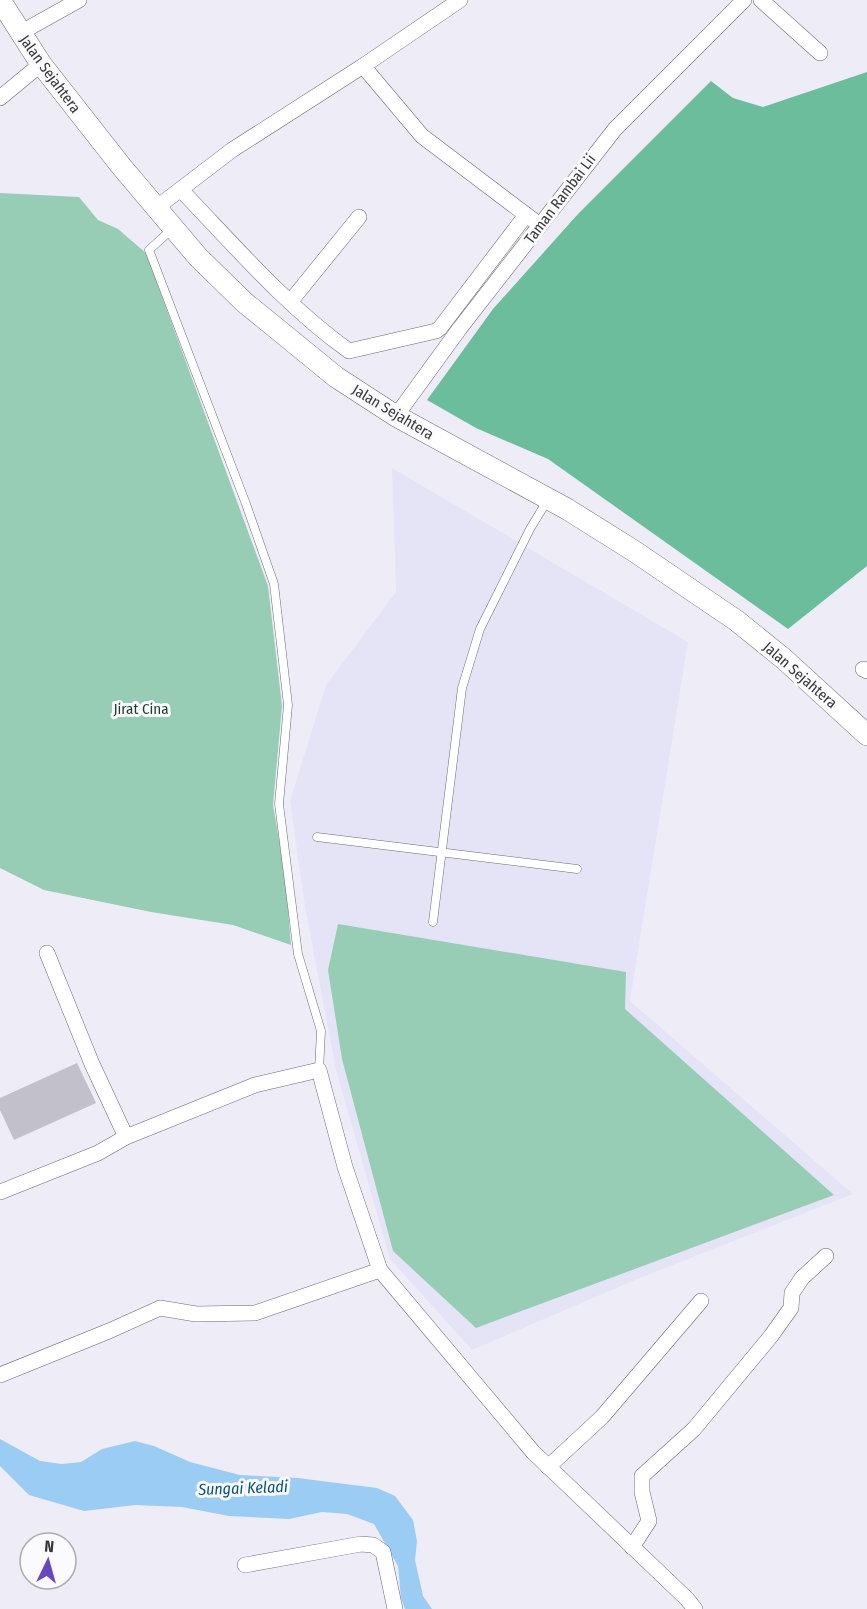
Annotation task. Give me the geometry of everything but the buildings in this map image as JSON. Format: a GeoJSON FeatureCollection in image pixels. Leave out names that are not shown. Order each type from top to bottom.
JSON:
{"type":"FeatureCollection","features":[{"type":"Feature","properties":{"kind":"street","name":"Jalan Sejahtera"},"geometry":{"type":"LineString","coordinates":[[0,0],[41,64],[83,119],[173,228],[244,302],[336,377],[396,416],[549,498],[634,551],[737,621],[784,659],[867,735]]}},
{"type":"Feature","properties":{"kind":"street"},"geometry":{"type":"LineString","coordinates":[[20,33],[80,0]]}},
{"type":"Feature","properties":{"kind":"street"},"geometry":{"type":"LineString","coordinates":[[156,208],[232,150],[363,66],[460,0]]}},
{"type":"Feature","properties":{"kind":"street","name":"Taman Rambai Lii"},"geometry":{"type":"LineString","coordinates":[[396,416],[460,328],[615,129],[744,0]]}},
{"type":"Feature","properties":{"kind":"street"},"geometry":{"type":"LineString","coordinates":[[761,0],[820,53]]}},
{"type":"Feature","properties":{"kind":"street"},"geometry":{"type":"LineString","coordinates":[[0,98],[41,64]]}},
{"type":"Feature","properties":{"kind":"street"},"geometry":{"type":"LineString","coordinates":[[363,66],[422,136],[541,226]]}},
{"type":"Feature","properties":{"kind":"street"},"geometry":{"type":"LineString","coordinates":[[181,190],[290,302],[349,351],[436,331],[440,328],[526,214]]}},
{"type":"Feature","properties":{"kind":"street"},"geometry":{"type":"LineString","coordinates":[[290,302],[359,217]]}},
{"type":"Feature","properties":{"kind":"street"},"geometry":{"type":"LineString","coordinates":[[47,953],[92,1064],[126,1137]]}},
{"type":"Feature","properties":{"kind":"street"},"geometry":{"type":"LineString","coordinates":[[0,1191],[98,1153],[126,1137],[255,1085],[319,1070],[345,1167],[380,1270],[533,1452],[695,1609]]}},
{"type":"Feature","properties":{"kind":"street"},"geometry":{"type":"LineString","coordinates":[[632,1547],[649,1521],[642,1492],[642,1476],[701,1421],[791,1308],[792,1293],[802,1278],[826,1256]]}},
{"type":"Feature","properties":{"kind":"street"},"geometry":{"type":"LineString","coordinates":[[0,1375],[160,1308],[196,1314],[255,1313],[380,1270]]}},
{"type":"Feature","properties":{"kind":"street"},"geometry":{"type":"LineString","coordinates":[[548,1467],[602,1417],[701,1301]]}},
{"type":"Feature","properties":{"kind":"street"},"geometry":{"type":"LineString","coordinates":[[244,1565],[361,1544],[373,1545],[383,1552],[395,1609]]}},
{"type":"Feature","properties":{"kind":"lane"},"geometry":{"type":"LineString","coordinates":[[173,228],[148,250],[246,504],[274,584],[288,705],[279,804],[298,954],[321,1031],[319,1070]]}},
{"type":"Feature","properties":{"kind":"lane"},"geometry":{"type":"LineString","coordinates":[[433,922],[462,688],[480,629],[530,529],[549,498]]}},
{"type":"Feature","properties":{"kind":"lane"},"geometry":{"type":"LineString","coordinates":[[317,837],[577,869]]}},
{"type":"Feature","properties":{"kind":"shaded area"},"geometry":{"type":"Polygon","coordinates":[[[392,468],[688,642],[630,1001],[853,1194],[635,1280],[472,1350],[390,1259],[336,1070],[305,907],[290,801],[326,685],[396,592],[392,468]]]}},
{"type":"Feature","properties":{"kind":"green space"},"geometry":{"type":"Polygon","coordinates":[[[867,72],[867,566],[788,629],[548,459],[476,428],[427,400],[493,309],[578,214],[711,81],[733,98],[763,107],[867,72]]]}},
{"type":"Feature","properties":{"kind":"green space","name":"Jirat Cina"},"geometry":{"type":"Polygon","coordinates":[[[0,193],[79,197],[98,220],[118,229],[146,253],[268,586],[282,706],[273,805],[285,875],[291,945],[233,925],[151,912],[44,890],[0,868],[0,193]]]}},
{"type":"Feature","properties":{"kind":"green space"},"geometry":{"type":"Polygon","coordinates":[[[338,924],[626,972],[625,1009],[834,1195],[476,1328],[393,1251],[342,1059],[328,970],[338,924]]]}},
{"type":"Feature","properties":{"kind":"water","name":"Sungai Keladi"},"geometry":{"type":"Polygon","coordinates":[[[0,1439],[40,1461],[62,1464],[81,1462],[102,1449],[135,1441],[154,1446],[190,1462],[240,1475],[298,1478],[377,1488],[395,1496],[413,1520],[417,1541],[415,1560],[423,1596],[432,1609],[405,1609],[401,1598],[398,1566],[374,1524],[347,1514],[322,1512],[289,1519],[229,1516],[182,1507],[135,1505],[84,1511],[29,1495],[0,1466],[0,1439]]]}}]}
